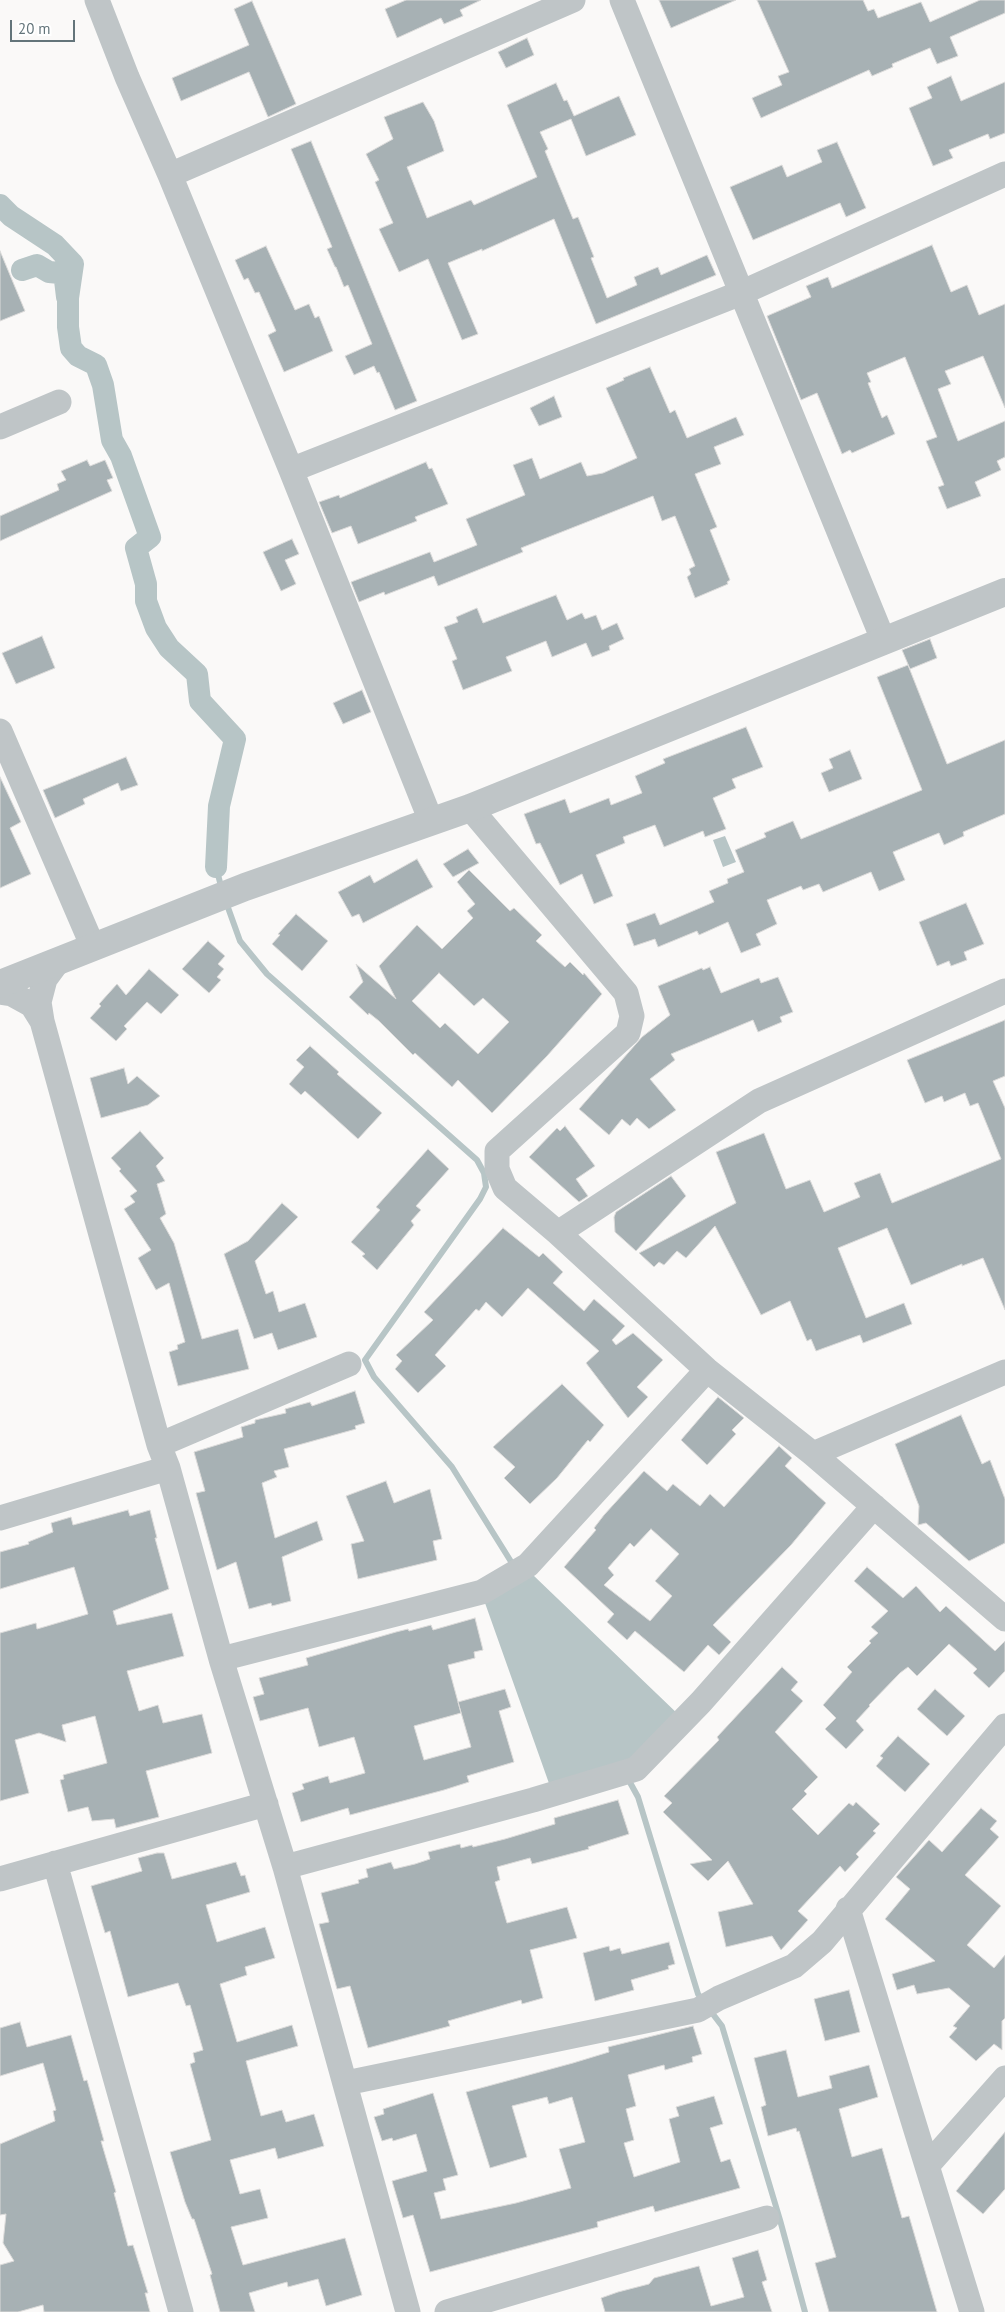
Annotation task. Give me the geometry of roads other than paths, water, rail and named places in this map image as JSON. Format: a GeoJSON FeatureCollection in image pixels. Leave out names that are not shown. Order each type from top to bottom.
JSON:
{"type":"FeatureCollection","features":[{"type":"Feature","properties":{"kind":"street"},"geometry":{"type":"LineString","coordinates":[[97,0],[127,77],[170,175],[291,470],[431,821]]}},
{"type":"Feature","properties":{"kind":"street"},"geometry":{"type":"LineString","coordinates":[[170,175],[573,0]]}},
{"type":"Feature","properties":{"kind":"street"},"geometry":{"type":"LineString","coordinates":[[622,0],[884,642]]}},
{"type":"Feature","properties":{"kind":"street"},"geometry":{"type":"LineString","coordinates":[[291,470],[741,293],[1005,174]]}},
{"type":"Feature","properties":{"kind":"street"},"geometry":{"type":"LineString","coordinates":[[0,427],[59,402]]}},
{"type":"Feature","properties":{"kind":"street"},"geometry":{"type":"LineString","coordinates":[[0,984],[245,887],[470,808],[1005,592]]}},
{"type":"Feature","properties":{"kind":"street"},"geometry":{"type":"LineString","coordinates":[[0,731],[93,947]]}},
{"type":"Feature","properties":{"kind":"street"},"geometry":{"type":"LineString","coordinates":[[470,808],[626,993],[632,1016],[628,1033],[497,1151],[497,1169],[505,1188],[558,1233],[707,1370],[813,1454],[1005,1619]]}},
{"type":"Feature","properties":{"kind":"street"},"geometry":{"type":"LineString","coordinates":[[59,960],[45,980],[39,1002],[42,1021],[159,1444],[168,1468],[221,1659],[285,1867],[408,2312]]}},
{"type":"Feature","properties":{"kind":"street"},"geometry":{"type":"LineString","coordinates":[[558,1233],[759,1101],[1005,991]]}},
{"type":"Feature","properties":{"kind":"street"},"geometry":{"type":"LineString","coordinates":[[0,992],[12,994],[32,1005],[42,1021]]}},
{"type":"Feature","properties":{"kind":"street"},"geometry":{"type":"LineString","coordinates":[[159,1444],[349,1364]]}},
{"type":"Feature","properties":{"kind":"street"},"geometry":{"type":"LineString","coordinates":[[221,1659],[482,1592],[528,1565],[707,1370]]}},
{"type":"Feature","properties":{"kind":"street"},"geometry":{"type":"LineString","coordinates":[[813,1454],[1005,1372]]}},
{"type":"Feature","properties":{"kind":"street"},"geometry":{"type":"LineString","coordinates":[[0,1518],[168,1468]]}},
{"type":"Feature","properties":{"kind":"street"},"geometry":{"type":"LineString","coordinates":[[285,1867],[533,1800],[625,1772],[701,1702],[874,1506]]}},
{"type":"Feature","properties":{"kind":"street"},"geometry":{"type":"LineString","coordinates":[[346,2083],[708,2004],[794,1966],[822,1942],[1005,1726]]}},
{"type":"Feature","properties":{"kind":"street"},"geometry":{"type":"LineString","coordinates":[[0,1879],[266,1804]]}},
{"type":"Feature","properties":{"kind":"street"},"geometry":{"type":"LineString","coordinates":[[55,1863],[181,2312]]}},
{"type":"Feature","properties":{"kind":"street"},"geometry":{"type":"LineString","coordinates":[[848,1909],[972,2312]]}},
{"type":"Feature","properties":{"kind":"street"},"geometry":{"type":"LineString","coordinates":[[927,2166],[1005,2078]]}},
{"type":"Feature","properties":{"kind":"street"},"geometry":{"type":"LineString","coordinates":[[447,2312],[766,2218]]}},
{"type":"Feature","properties":{"kind":"waterway"},"geometry":{"type":"LineString","coordinates":[[0,205],[11,216],[55,245],[73,264],[68,298],[68,327],[71,348],[78,356],[96,365],[103,385],[112,440],[121,456],[150,537],[136,548],[146,584],[146,601],[156,628],[169,648],[197,674],[200,701],[235,739],[219,806],[216,867]]}},
{"type":"Feature","properties":{"kind":"waterway"},"geometry":{"type":"LineString","coordinates":[[22,270],[37,265],[49,272],[60,273],[65,280],[67,297]]}},
{"type":"Feature","properties":{"kind":"waterway"},"geometry":{"type":"LineString","coordinates":[[216,867],[222,890]]}},
{"type":"Feature","properties":{"kind":"waterway"},"geometry":{"type":"LineString","coordinates":[[226,902],[240,941],[267,974],[477,1160],[484,1173],[486,1187],[480,1199],[365,1360],[374,1377],[452,1467],[515,1568]]}},
{"type":"Feature","properties":{"kind":"waterway"},"geometry":{"type":"LineString","coordinates":[[627,1777],[638,1797],[698,1994],[703,2001]]}},
{"type":"Feature","properties":{"kind":"waterway"},"geometry":{"type":"LineString","coordinates":[[709,2009],[722,2026],[780,2220],[805,2312]]}}]}
